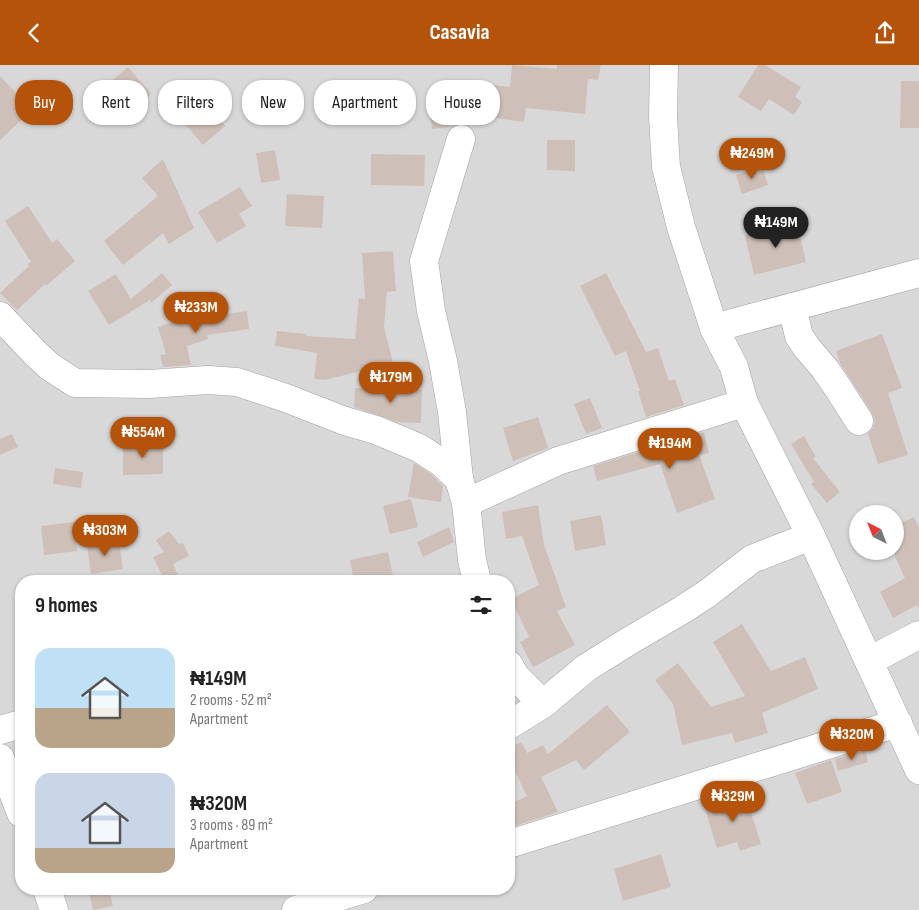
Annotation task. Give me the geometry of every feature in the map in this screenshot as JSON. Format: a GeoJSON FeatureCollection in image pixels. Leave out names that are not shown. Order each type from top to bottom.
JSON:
{"type":"FeatureCollection","features":[{"type":"Feature","properties":{"kind":"street"},"geometry":{"type":"LineString","coordinates":[[664,65],[663,117],[666,167],[681,227],[714,328],[734,367],[744,403],[811,536],[919,770]]}},
{"type":"Feature","properties":{"kind":"street"},"geometry":{"type":"LineString","coordinates":[[460,139],[424,261],[431,311],[443,361],[452,412],[476,575]]}},
{"type":"Feature","properties":{"kind":"street"},"geometry":{"type":"LineString","coordinates":[[714,328],[919,273]]}},
{"type":"Feature","properties":{"kind":"street"},"geometry":{"type":"LineString","coordinates":[[792,307],[799,335],[807,348],[825,369],[859,421]]}},
{"type":"Feature","properties":{"kind":"street"},"geometry":{"type":"LineString","coordinates":[[0,316],[49,366],[75,383],[149,384],[208,380],[237,382],[283,397],[345,421],[376,430],[419,448],[442,463],[463,491]]}},
{"type":"Feature","properties":{"kind":"street"},"geometry":{"type":"LineString","coordinates":[[463,491],[744,403]]}},
{"type":"Feature","properties":{"kind":"street"},"geometry":{"type":"LineString","coordinates":[[515,721],[543,704],[586,668],[689,606],[752,559],[811,536]]}},
{"type":"Feature","properties":{"kind":"street"},"geometry":{"type":"LineString","coordinates":[[869,661],[919,635]]}},
{"type":"Feature","properties":{"kind":"street"},"geometry":{"type":"LineString","coordinates":[[515,677],[543,704]]}},
{"type":"Feature","properties":{"kind":"street"},"geometry":{"type":"LineString","coordinates":[[515,842],[898,723]]}},
{"type":"Feature","properties":{"kind":"street"},"geometry":{"type":"LineString","coordinates":[[0,730],[15,726]]}},
{"type":"Feature","properties":{"kind":"street"},"geometry":{"type":"LineString","coordinates":[[0,758],[12,805]]}},
{"type":"Feature","properties":{"kind":"street"},"geometry":{"type":"LineString","coordinates":[[49,895],[54,910]]}},
{"type":"Feature","properties":{"kind":"street"},"geometry":{"type":"LineString","coordinates":[[296,910],[345,895]]}},
{"type":"Feature","properties":{"kind":"shaded area"},"geometry":{"type":"Polygon","coordinates":[[[0,65],[919,65],[919,910],[0,910],[0,65]]]}},
{"type":"Feature","properties":{"kind":"building"},"geometry":{"type":"Polygon","coordinates":[[[512,65],[557,69],[557,65],[601,65],[598,80],[588,79],[585,114],[526,108],[524,122],[500,119],[500,86],[510,87],[512,65]]]}},
{"type":"Feature","properties":{"kind":"building"},"geometry":{"type":"Polygon","coordinates":[[[758,65],[765,65],[801,87],[795,97],[802,102],[794,115],[769,99],[761,111],[738,97],[758,65]]]}},
{"type":"Feature","properties":{"kind":"building"},"geometry":{"type":"Polygon","coordinates":[[[128,67],[139,80],[113,80],[128,67]]]}},
{"type":"Feature","properties":{"kind":"building"},"geometry":{"type":"Polygon","coordinates":[[[0,76],[15,92],[16,125],[0,140],[0,76]]]}},
{"type":"Feature","properties":{"kind":"building"},"geometry":{"type":"Polygon","coordinates":[[[901,81],[919,81],[919,128],[900,128],[901,81]]]}},
{"type":"Feature","properties":{"kind":"building"},"geometry":{"type":"Polygon","coordinates":[[[186,125],[224,125],[225,126],[203,145],[186,125]]]}},
{"type":"Feature","properties":{"kind":"building"},"geometry":{"type":"Polygon","coordinates":[[[431,125],[454,125],[454,126],[432,129],[431,125]]]}},
{"type":"Feature","properties":{"kind":"building"},"geometry":{"type":"Polygon","coordinates":[[[547,140],[575,140],[575,171],[547,170],[547,140]]]}},
{"type":"Feature","properties":{"kind":"building"},"geometry":{"type":"Polygon","coordinates":[[[275,150],[280,180],[261,183],[256,153],[275,150]]]}},
{"type":"Feature","properties":{"kind":"building"},"geometry":{"type":"Polygon","coordinates":[[[371,154],[425,155],[424,186],[371,185],[371,154]]]}},
{"type":"Feature","properties":{"kind":"building"},"geometry":{"type":"Polygon","coordinates":[[[163,159],[194,228],[169,244],[163,233],[123,265],[104,241],[158,196],[142,178],[163,159]]]}},
{"type":"Feature","properties":{"kind":"building"},"geometry":{"type":"Polygon","coordinates":[[[762,166],[768,185],[742,194],[736,175],[762,166]]]}},
{"type":"Feature","properties":{"kind":"building"},"geometry":{"type":"Polygon","coordinates":[[[240,187],[252,206],[239,214],[246,226],[217,243],[198,212],[240,187]]]}},
{"type":"Feature","properties":{"kind":"building"},"geometry":{"type":"Polygon","coordinates":[[[287,194],[324,196],[322,228],[285,226],[287,194]]]}},
{"type":"Feature","properties":{"kind":"building"},"geometry":{"type":"Polygon","coordinates":[[[28,206],[52,243],[57,239],[75,261],[46,286],[45,284],[17,310],[0,293],[31,262],[5,221],[28,206]]]}},
{"type":"Feature","properties":{"kind":"building"},"geometry":{"type":"Polygon","coordinates":[[[797,223],[806,262],[754,275],[745,236],[797,223]]]}},
{"type":"Feature","properties":{"kind":"building"},"geometry":{"type":"Polygon","coordinates":[[[393,251],[396,291],[387,292],[384,327],[393,363],[325,380],[314,379],[317,353],[275,346],[277,331],[307,334],[306,336],[355,339],[359,298],[365,299],[362,253],[393,251]]]}},
{"type":"Feature","properties":{"kind":"building"},"geometry":{"type":"Polygon","coordinates":[[[162,273],[172,285],[151,303],[150,300],[109,325],[88,291],[116,274],[131,299],[162,273]]]}},
{"type":"Feature","properties":{"kind":"building"},"geometry":{"type":"Polygon","coordinates":[[[606,273],[646,352],[658,348],[669,381],[675,379],[684,405],[646,417],[638,391],[640,391],[626,351],[615,356],[580,286],[606,273]]]}},
{"type":"Feature","properties":{"kind":"building"},"geometry":{"type":"Polygon","coordinates":[[[247,311],[249,329],[207,335],[208,339],[187,346],[191,365],[163,367],[160,355],[166,354],[158,327],[200,313],[201,318],[247,311]]]}},
{"type":"Feature","properties":{"kind":"building"},"geometry":{"type":"Polygon","coordinates":[[[882,334],[902,388],[888,393],[908,455],[878,464],[868,434],[873,428],[875,421],[872,413],[840,363],[836,351],[882,334]]]}},
{"type":"Feature","properties":{"kind":"building"},"geometry":{"type":"Polygon","coordinates":[[[355,388],[422,390],[421,423],[397,422],[354,407],[355,388]]]}},
{"type":"Feature","properties":{"kind":"building"},"geometry":{"type":"Polygon","coordinates":[[[590,398],[602,428],[586,434],[574,404],[590,398]]]}},
{"type":"Feature","properties":{"kind":"building"},"geometry":{"type":"Polygon","coordinates":[[[538,417],[548,448],[513,461],[503,428],[538,417]]]}},
{"type":"Feature","properties":{"kind":"building"},"geometry":{"type":"Polygon","coordinates":[[[704,432],[709,453],[699,455],[715,499],[677,513],[660,464],[597,481],[593,466],[704,432]]]}},
{"type":"Feature","properties":{"kind":"building"},"geometry":{"type":"Polygon","coordinates":[[[12,434],[18,447],[0,455],[0,439],[12,434]]]}},
{"type":"Feature","properties":{"kind":"building"},"geometry":{"type":"Polygon","coordinates":[[[804,436],[816,457],[813,458],[840,492],[827,503],[811,484],[814,482],[791,444],[804,436]]]}},
{"type":"Feature","properties":{"kind":"building"},"geometry":{"type":"Polygon","coordinates":[[[163,444],[163,474],[123,475],[123,445],[163,444]]]}},
{"type":"Feature","properties":{"kind":"building"},"geometry":{"type":"Polygon","coordinates":[[[414,463],[432,475],[443,486],[441,502],[408,497],[414,463]]]}},
{"type":"Feature","properties":{"kind":"building"},"geometry":{"type":"Polygon","coordinates":[[[55,468],[83,472],[81,488],[53,484],[55,468]]]}},
{"type":"Feature","properties":{"kind":"building"},"geometry":{"type":"Polygon","coordinates":[[[411,499],[418,527],[390,534],[383,506],[411,499]]]}},
{"type":"Feature","properties":{"kind":"building"},"geometry":{"type":"Polygon","coordinates":[[[538,505],[544,545],[566,607],[557,611],[575,645],[533,667],[520,642],[529,637],[515,607],[515,597],[539,585],[522,536],[506,539],[502,512],[538,505]]]}},
{"type":"Feature","properties":{"kind":"building"},"geometry":{"type":"Polygon","coordinates":[[[601,515],[606,545],[575,551],[570,521],[601,515]]]}},
{"type":"Feature","properties":{"kind":"building"},"geometry":{"type":"Polygon","coordinates":[[[914,517],[919,528],[919,609],[917,605],[893,618],[880,592],[905,578],[896,560],[904,560],[904,522],[914,517]]]}},
{"type":"Feature","properties":{"kind":"building"},"geometry":{"type":"Polygon","coordinates":[[[74,522],[77,551],[44,555],[41,526],[74,522]]]}},
{"type":"Feature","properties":{"kind":"building"},"geometry":{"type":"Polygon","coordinates":[[[449,527],[454,542],[423,557],[417,542],[449,527]]]}},
{"type":"Feature","properties":{"kind":"building"},"geometry":{"type":"Polygon","coordinates":[[[169,531],[179,544],[183,543],[189,556],[173,564],[178,575],[162,575],[153,557],[164,552],[156,540],[169,531]]]}},
{"type":"Feature","properties":{"kind":"building"},"geometry":{"type":"Polygon","coordinates":[[[119,541],[123,569],[91,574],[87,546],[119,541]]]}},
{"type":"Feature","properties":{"kind":"building"},"geometry":{"type":"Polygon","coordinates":[[[388,552],[393,575],[353,575],[350,560],[388,552]]]}},
{"type":"Feature","properties":{"kind":"building"},"geometry":{"type":"Polygon","coordinates":[[[742,624],[771,671],[805,657],[818,689],[762,713],[768,733],[735,743],[732,733],[682,745],[673,704],[655,680],[678,663],[711,707],[745,696],[713,642],[742,624]]]}},
{"type":"Feature","properties":{"kind":"building"},"geometry":{"type":"Polygon","coordinates":[[[607,705],[630,732],[584,770],[576,760],[541,777],[558,812],[515,826],[515,802],[527,796],[515,771],[515,745],[521,742],[527,753],[543,745],[548,754],[607,705]]]}},
{"type":"Feature","properties":{"kind":"building"},"geometry":{"type":"Polygon","coordinates":[[[865,750],[868,762],[838,771],[835,759],[865,750]]]}},
{"type":"Feature","properties":{"kind":"building"},"geometry":{"type":"Polygon","coordinates":[[[831,760],[842,792],[807,804],[795,773],[831,760]]]}},
{"type":"Feature","properties":{"kind":"building"},"geometry":{"type":"Polygon","coordinates":[[[744,791],[761,844],[740,851],[737,842],[717,848],[705,809],[724,803],[723,798],[744,791]]]}},
{"type":"Feature","properties":{"kind":"building"},"geometry":{"type":"Polygon","coordinates":[[[661,854],[671,887],[623,901],[614,869],[661,854]]]}},
{"type":"Feature","properties":{"kind":"building"},"geometry":{"type":"Polygon","coordinates":[[[89,895],[110,895],[113,906],[93,910],[89,895]]]}}]}
